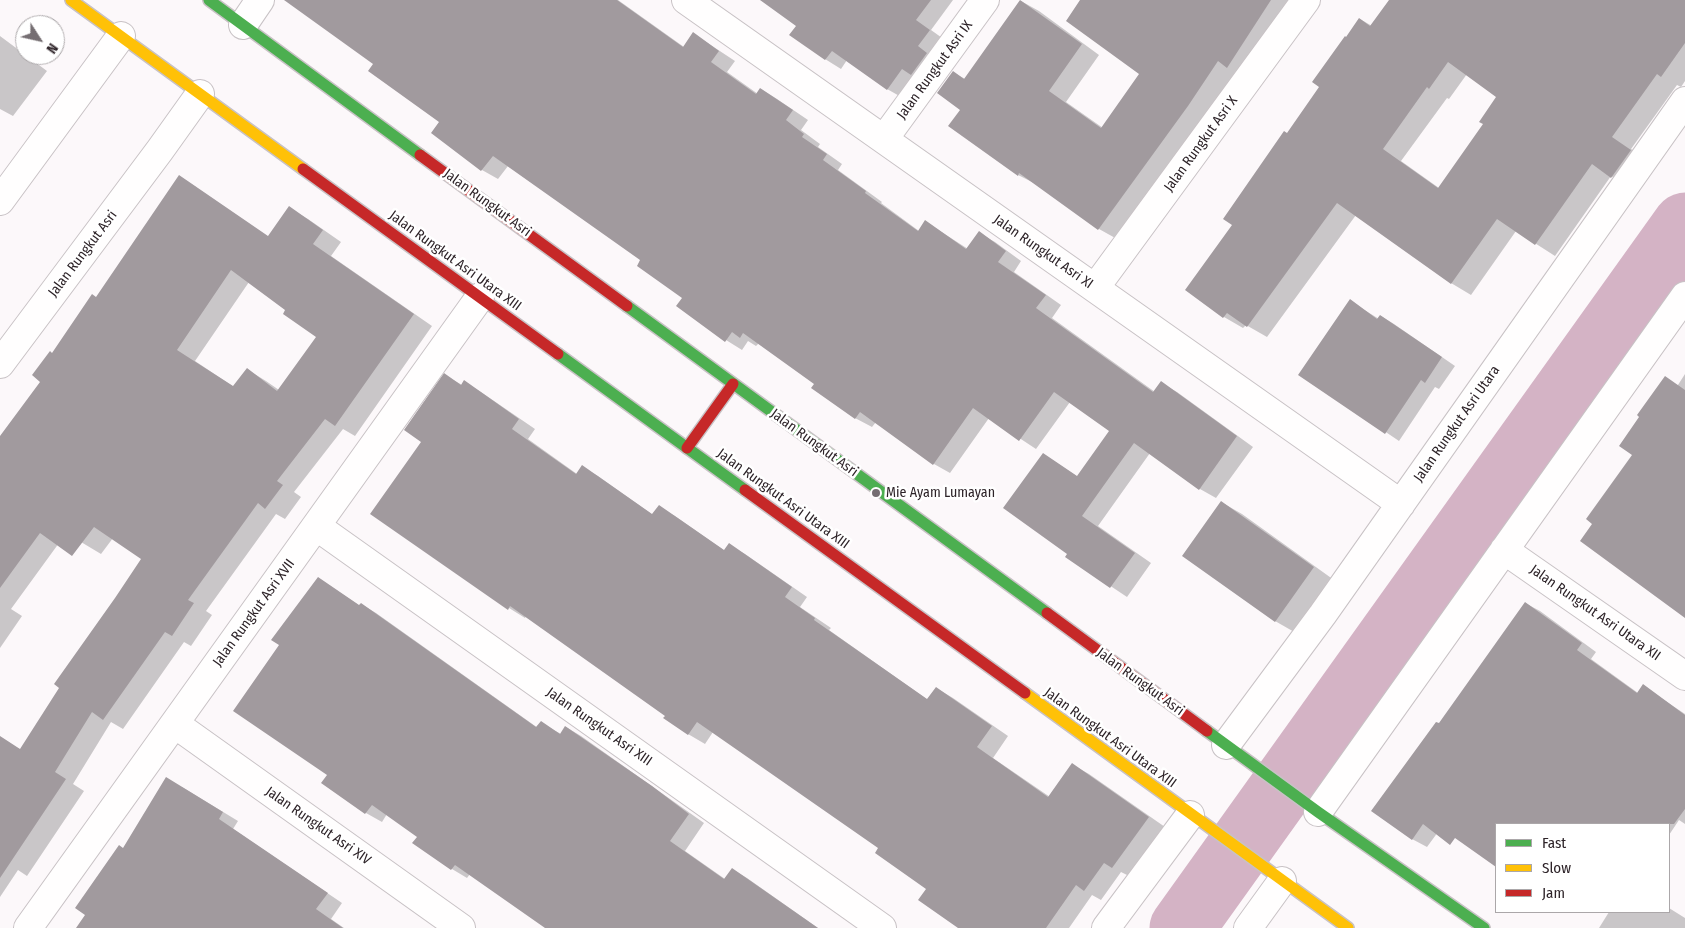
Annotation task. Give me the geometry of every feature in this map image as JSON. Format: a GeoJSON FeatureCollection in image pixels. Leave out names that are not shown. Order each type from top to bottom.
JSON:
{"type":"FeatureCollection","features":[{"type":"Feature","properties":{"kind":"street","name":"Jalan Rungkut Asri Utara XIII"},"geometry":{"type":"LineString","coordinates":[[71,0],[1348,928]]}},
{"type":"Feature","properties":{"kind":"street","name":"Jalan Rungkut Asri"},"geometry":{"type":"LineString","coordinates":[[209,0],[1312,808],[1484,928]]}},
{"type":"Feature","properties":{"kind":"street"},"geometry":{"type":"LineString","coordinates":[[243,25],[260,0]]}},
{"type":"Feature","properties":{"kind":"street","name":"Jalan Rungkut Asri XI"},"geometry":{"type":"LineString","coordinates":[[686,0],[1401,504]]}},
{"type":"Feature","properties":{"kind":"street","name":"Jalan Rungkut Asri IX"},"geometry":{"type":"LineString","coordinates":[[884,139],[985,0]]}},
{"type":"Feature","properties":{"kind":"street","name":"Jalan Rungkut Asri X"},"geometry":{"type":"LineString","coordinates":[[1095,288],[1306,0]]}},
{"type":"Feature","properties":{"kind":"street"},"geometry":{"type":"LineString","coordinates":[[0,201],[120,36]]}},
{"type":"Feature","properties":{"kind":"street","name":"Jalan Rungkut Asri"},"geometry":{"type":"LineString","coordinates":[[0,364],[200,94]]}},
{"type":"Feature","properties":{"kind":"street","name":"Jalan Rungkut Asri Utara"},"geometry":{"type":"LineString","coordinates":[[1236,752],[1323,614],[1685,101]]}},
{"type":"Feature","properties":{"kind":"street"},"geometry":{"type":"LineString","coordinates":[[1312,808],[1504,550],[1685,296]]}},
{"type":"Feature","properties":{"kind":"street","name":"Jalan Rungkut Asri XVII"},"geometry":{"type":"LineString","coordinates":[[28,928],[480,297]]}},
{"type":"Feature","properties":{"kind":"street"},"geometry":{"type":"LineString","coordinates":[[687,448],[733,384]]}},
{"type":"Feature","properties":{"kind":"street","name":"Jalan Rungkut Asri XIII"},"geometry":{"type":"LineString","coordinates":[[316,526],[882,928]]}},
{"type":"Feature","properties":{"kind":"street","name":"Jalan Rungkut Asri Utara XII"},"geometry":{"type":"LineString","coordinates":[[1504,550],[1685,676]]}},
{"type":"Feature","properties":{"kind":"street","name":"Jalan Rungkut Asri XIV"},"geometry":{"type":"LineString","coordinates":[[175,724],[462,928]]}},
{"type":"Feature","properties":{"kind":"street"},"geometry":{"type":"LineString","coordinates":[[1106,928],[1199,821]]}},
{"type":"Feature","properties":{"kind":"street"},"geometry":{"type":"LineString","coordinates":[[1248,928],[1275,876]]}},
{"type":"Feature","properties":{"kind":"building"},"geometry":{"type":"Polygon","coordinates":[[[284,0],[617,0],[683,47],[693,32],[719,51],[711,62],[756,94],[760,88],[793,110],[786,120],[804,134],[802,137],[827,154],[823,160],[866,191],[865,193],[918,231],[925,220],[966,249],[979,231],[1006,251],[998,262],[1046,295],[1036,308],[1153,392],[1161,381],[1237,436],[1199,490],[1134,443],[1082,516],[1135,553],[1110,588],[1065,557],[1067,554],[1003,508],[1043,453],[1077,476],[1109,431],[1054,392],[1019,441],[973,408],[933,465],[860,412],[855,419],[811,388],[814,384],[743,333],[740,338],[732,332],[725,342],[676,306],[682,298],[637,266],[640,260],[493,156],[481,171],[431,133],[439,122],[368,71],[373,64],[284,0]]]}},
{"type":"Feature","properties":{"kind":"building"},"geometry":{"type":"Polygon","coordinates":[[[760,0],[931,0],[916,20],[930,30],[918,46],[927,53],[911,75],[902,69],[887,90],[832,51],[825,60],[789,35],[796,26],[760,0]]]}},
{"type":"Feature","properties":{"kind":"building"},"geometry":{"type":"Polygon","coordinates":[[[1020,0],[1082,44],[1049,91],[1101,128],[1139,74],[1066,21],[1080,0],[1271,0],[1227,68],[1218,61],[1188,106],[1098,230],[1019,173],[1018,176],[948,126],[960,110],[937,93],[953,71],[964,79],[1020,0]]]}},
{"type":"Feature","properties":{"kind":"building"},"geometry":{"type":"Polygon","coordinates":[[[1389,0],[1685,0],[1685,43],[1661,77],[1657,74],[1612,137],[1631,150],[1611,178],[1592,164],[1535,245],[1497,219],[1451,284],[1337,203],[1247,327],[1227,313],[1223,318],[1185,290],[1232,225],[1223,219],[1284,131],[1287,133],[1319,87],[1312,82],[1359,18],[1370,26],[1389,0]],[[1448,62],[1429,89],[1427,87],[1383,149],[1438,188],[1483,124],[1479,122],[1496,97],[1448,62]]]}},
{"type":"Feature","properties":{"kind":"building"},"geometry":{"type":"Polygon","coordinates":[[[179,175],[268,236],[289,206],[323,230],[313,244],[414,314],[335,426],[325,419],[277,481],[283,485],[265,509],[258,503],[188,600],[194,603],[172,636],[165,632],[103,720],[92,712],[55,772],[66,779],[0,878],[0,736],[20,749],[59,688],[54,684],[141,559],[94,527],[72,556],[40,533],[0,588],[0,436],[40,382],[32,375],[50,351],[52,353],[92,294],[96,297],[179,175]],[[231,270],[177,350],[233,386],[247,368],[277,391],[316,337],[283,314],[285,310],[231,270]]]}},
{"type":"Feature","properties":{"kind":"building"},"geometry":{"type":"Polygon","coordinates":[[[1350,299],[1377,319],[1380,315],[1442,357],[1425,383],[1421,380],[1385,434],[1298,375],[1350,299]]]}},
{"type":"Feature","properties":{"kind":"building"},"geometry":{"type":"Polygon","coordinates":[[[444,373],[461,385],[464,380],[519,419],[512,429],[576,474],[582,465],[652,514],[659,505],[724,550],[729,543],[792,587],[785,597],[815,618],[814,620],[927,699],[936,687],[992,726],[977,747],[1048,797],[1072,763],[1149,817],[1112,868],[1104,863],[1084,891],[1076,885],[1046,928],[958,928],[918,900],[926,889],[875,853],[878,848],[697,722],[688,735],[663,718],[665,716],[510,606],[508,610],[370,514],[421,442],[404,430],[444,373]]]}},
{"type":"Feature","properties":{"kind":"building"},"geometry":{"type":"Polygon","coordinates":[[[1665,376],[1685,390],[1685,618],[1580,541],[1592,524],[1586,519],[1632,455],[1619,446],[1639,417],[1637,415],[1665,376]]]}},
{"type":"Feature","properties":{"kind":"building"},"geometry":{"type":"Polygon","coordinates":[[[1221,501],[1314,567],[1275,622],[1182,556],[1221,501]]]}},
{"type":"Feature","properties":{"kind":"building"},"geometry":{"type":"Polygon","coordinates":[[[318,577],[359,605],[361,603],[536,727],[541,721],[560,734],[565,726],[652,786],[689,814],[670,841],[724,879],[732,868],[818,928],[545,928],[455,865],[451,870],[412,843],[417,837],[372,805],[365,814],[321,783],[327,775],[233,711],[279,645],[271,640],[318,577]]]}},
{"type":"Feature","properties":{"kind":"building"},"geometry":{"type":"Polygon","coordinates":[[[1525,602],[1582,643],[1577,650],[1637,693],[1643,684],[1685,715],[1685,809],[1674,824],[1495,823],[1495,866],[1455,838],[1450,845],[1423,824],[1412,840],[1371,811],[1436,722],[1439,723],[1525,602]]]}},
{"type":"Feature","properties":{"kind":"building"},"geometry":{"type":"Polygon","coordinates":[[[166,777],[223,812],[219,819],[328,893],[316,909],[343,928],[76,928],[85,915],[75,908],[119,845],[123,848],[166,777]]]}},
{"type":"Feature","properties":{"kind":"waterway"},"geometry":{"type":"LineString","coordinates":[[1182,928],[1685,225]]}},
{"type":"Feature","properties":{"kind":"traffic: fast"},"geometry":{"type":"LineString","coordinates":[[209,0],[420,155]]}},
{"type":"Feature","properties":{"kind":"traffic: fast"},"geometry":{"type":"LineString","coordinates":[[627,306],[1047,613]]}},
{"type":"Feature","properties":{"kind":"traffic: fast"},"geometry":{"type":"LineString","coordinates":[[558,354],[745,490]]}},
{"type":"Feature","properties":{"kind":"traffic: fast"},"geometry":{"type":"LineString","coordinates":[[1207,731],[1318,812],[1484,928]]}},
{"type":"Feature","properties":{"kind":"traffic: slow"},"geometry":{"type":"LineString","coordinates":[[71,0],[303,169]]}},
{"type":"Feature","properties":{"kind":"traffic: slow"},"geometry":{"type":"LineString","coordinates":[[1025,693],[1348,928]]}},
{"type":"Feature","properties":{"kind":"traffic: jam"},"geometry":{"type":"LineString","coordinates":[[420,155],[627,306]]}},
{"type":"Feature","properties":{"kind":"traffic: jam"},"geometry":{"type":"LineString","coordinates":[[303,169],[558,354]]}},
{"type":"Feature","properties":{"kind":"traffic: jam"},"geometry":{"type":"LineString","coordinates":[[687,448],[733,384]]}},
{"type":"Feature","properties":{"kind":"traffic: jam"},"geometry":{"type":"LineString","coordinates":[[745,490],[1025,693]]}},
{"type":"Feature","properties":{"kind":"traffic: jam"},"geometry":{"type":"LineString","coordinates":[[1047,613],[1207,731]]}},
{"type":"Feature","properties":{"kind":"place","name":"Mie Ayam Lumayan"},"geometry":{"type":"Point","coordinates":[876,493]}}]}
